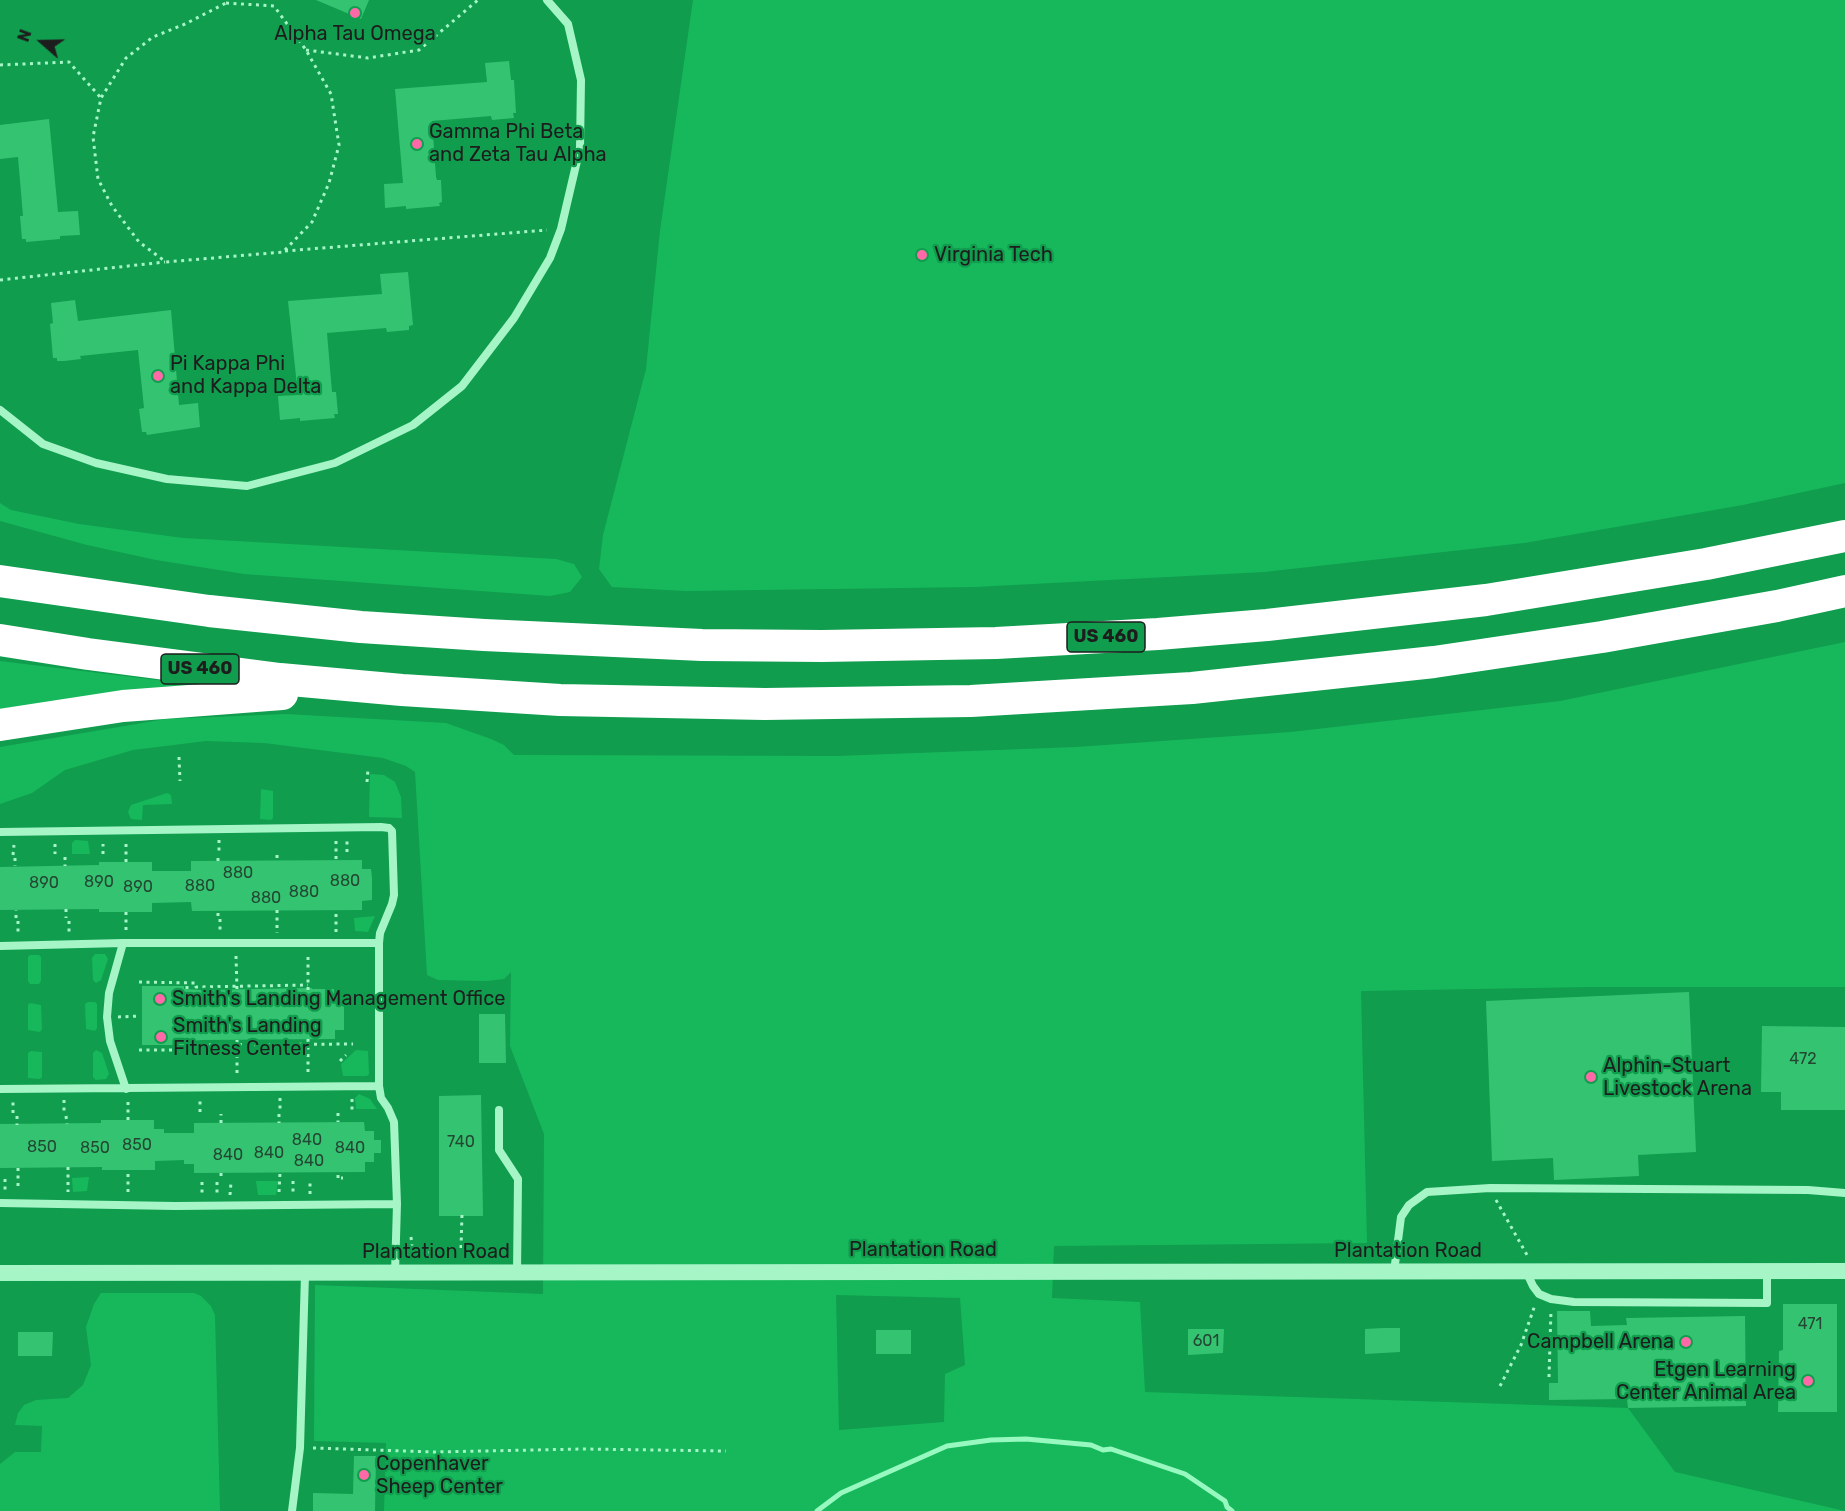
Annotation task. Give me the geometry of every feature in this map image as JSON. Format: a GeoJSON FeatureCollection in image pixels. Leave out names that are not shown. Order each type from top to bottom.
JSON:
{"type":"FeatureCollection","features":[{"type":"Feature","properties":{"kind":"highway","name":"US 460"},"geometry":{"type":"LineString","coordinates":[[0,581],[209,611],[337,625],[536,638],[629,643],[798,646],[996,643],[1256,626],[1464,602],[1673,570],[1845,536]]}},
{"type":"Feature","properties":{"kind":"highway"},"geometry":{"type":"LineString","coordinates":[[0,567],[44,588]]}},
{"type":"Feature","properties":{"kind":"highway","name":"US 460"},"geometry":{"type":"LineString","coordinates":[[0,640],[184,667],[402,690],[560,700],[765,704],[971,701],[1118,693],[1267,681],[1434,662],[1602,638],[1778,606],[1845,591]]}},
{"type":"Feature","properties":{"kind":"highway"},"geometry":{"type":"LineString","coordinates":[[0,725],[123,706],[244,695],[402,690]]}},
{"type":"Feature","properties":{"kind":"street","name":"Plantation Road"},"geometry":{"type":"LineString","coordinates":[[0,1274],[1394,1272],[1528,1265],[1845,1271]]}},
{"type":"Feature","properties":{"kind":"lane"},"geometry":{"type":"LineString","coordinates":[[0,410],[43,444],[96,463],[167,479],[247,486],[335,463],[413,425],[462,386],[514,318],[550,258],[561,229],[580,148],[581,80],[568,24],[547,0]]}},
{"type":"Feature","properties":{"kind":"lane"},"geometry":{"type":"LineString","coordinates":[[0,832],[389,828],[393,835],[394,895],[380,933],[379,943],[379,1086],[381,1098],[394,1122],[397,1204],[395,1273]]}},
{"type":"Feature","properties":{"kind":"lane"},"geometry":{"type":"LineString","coordinates":[[0,945],[124,939],[379,943]]}},
{"type":"Feature","properties":{"kind":"lane"},"geometry":{"type":"LineString","coordinates":[[124,939],[109,993],[107,1017],[110,1041],[127,1092]]}},
{"type":"Feature","properties":{"kind":"lane"},"geometry":{"type":"LineString","coordinates":[[0,1089],[127,1092],[379,1086]]}},
{"type":"Feature","properties":{"kind":"lane"},"geometry":{"type":"LineString","coordinates":[[499,1110],[500,1150],[518,1179],[518,1273]]}},
{"type":"Feature","properties":{"kind":"lane"},"geometry":{"type":"LineString","coordinates":[[1394,1272],[1401,1217],[1409,1205],[1427,1192],[1490,1188],[1845,1192]]}},
{"type":"Feature","properties":{"kind":"lane"},"geometry":{"type":"LineString","coordinates":[[0,1203],[175,1206],[397,1204]]}},
{"type":"Feature","properties":{"kind":"lane"},"geometry":{"type":"LineString","coordinates":[[1528,1265],[1533,1286],[1539,1294],[1551,1299],[1574,1302],[1767,1303],[1767,1270]]}},
{"type":"Feature","properties":{"kind":"lane"},"geometry":{"type":"LineString","coordinates":[[292,1511],[300,1448],[305,1274]]}},
{"type":"Feature","properties":{"kind":"path"},"geometry":{"type":"LineString","coordinates":[[275,0],[274,6],[306,50],[331,94],[339,145],[329,183],[312,222],[283,252]]}},
{"type":"Feature","properties":{"kind":"path"},"geometry":{"type":"LineString","coordinates":[[306,50],[368,58],[419,50],[478,0]]}},
{"type":"Feature","properties":{"kind":"path"},"geometry":{"type":"LineString","coordinates":[[166,262],[139,242],[112,206],[98,179],[93,137],[101,98],[126,58],[153,37],[185,24],[225,2],[274,6]]}},
{"type":"Feature","properties":{"kind":"path"},"geometry":{"type":"LineString","coordinates":[[0,65],[69,62],[101,98]]}},
{"type":"Feature","properties":{"kind":"path"},"geometry":{"type":"LineString","coordinates":[[0,280],[166,262],[561,229]]}},
{"type":"Feature","properties":{"kind":"path"},"geometry":{"type":"LineString","coordinates":[[179,758],[180,782]]}},
{"type":"Feature","properties":{"kind":"path"},"geometry":{"type":"LineString","coordinates":[[368,769],[368,782]]}},
{"type":"Feature","properties":{"kind":"path"},"geometry":{"type":"LineString","coordinates":[[126,840],[126,862]]}},
{"type":"Feature","properties":{"kind":"path"},"geometry":{"type":"LineString","coordinates":[[336,852],[336,860]]}},
{"type":"Feature","properties":{"kind":"path"},"geometry":{"type":"LineString","coordinates":[[277,855],[277,860]]}},
{"type":"Feature","properties":{"kind":"path"},"geometry":{"type":"LineString","coordinates":[[218,856],[218,861]]}},
{"type":"Feature","properties":{"kind":"path"},"geometry":{"type":"LineString","coordinates":[[64,857],[64,866]]}},
{"type":"Feature","properties":{"kind":"path"},"geometry":{"type":"LineString","coordinates":[[15,858],[15,866]]}},
{"type":"Feature","properties":{"kind":"path"},"geometry":{"type":"LineString","coordinates":[[66,909],[66,918]]}},
{"type":"Feature","properties":{"kind":"path"},"geometry":{"type":"LineString","coordinates":[[16,910],[16,918]]}},
{"type":"Feature","properties":{"kind":"path"},"geometry":{"type":"LineString","coordinates":[[277,910],[277,918]]}},
{"type":"Feature","properties":{"kind":"path"},"geometry":{"type":"LineString","coordinates":[[336,910],[336,918]]}},
{"type":"Feature","properties":{"kind":"path"},"geometry":{"type":"LineString","coordinates":[[218,911],[218,916]]}},
{"type":"Feature","properties":{"kind":"path"},"geometry":{"type":"LineString","coordinates":[[124,939],[126,912]]}},
{"type":"Feature","properties":{"kind":"path"},"geometry":{"type":"LineString","coordinates":[[236,966],[237,988]]}},
{"type":"Feature","properties":{"kind":"path"},"geometry":{"type":"LineString","coordinates":[[139,982],[196,983],[196,987],[308,987],[308,966]]}},
{"type":"Feature","properties":{"kind":"path"},"geometry":{"type":"LineString","coordinates":[[187,983],[187,989]]}},
{"type":"Feature","properties":{"kind":"path"},"geometry":{"type":"LineString","coordinates":[[132,1016],[140,1016]]}},
{"type":"Feature","properties":{"kind":"path"},"geometry":{"type":"LineString","coordinates":[[308,1039],[308,1064]]}},
{"type":"Feature","properties":{"kind":"path"},"geometry":{"type":"LineString","coordinates":[[237,1040],[238,1064]]}},
{"type":"Feature","properties":{"kind":"path"},"geometry":{"type":"LineString","coordinates":[[186,1050],[187,1042]]}},
{"type":"Feature","properties":{"kind":"path"},"geometry":{"type":"LineString","coordinates":[[140,1050],[195,1050],[195,1045],[353,1044]]}},
{"type":"Feature","properties":{"kind":"path"},"geometry":{"type":"LineString","coordinates":[[340,1061],[346,1055]]}},
{"type":"Feature","properties":{"kind":"path"},"geometry":{"type":"LineString","coordinates":[[127,1092],[128,1120]]}},
{"type":"Feature","properties":{"kind":"path"},"geometry":{"type":"LineString","coordinates":[[338,1122],[339,1113],[345,1113]]}},
{"type":"Feature","properties":{"kind":"path"},"geometry":{"type":"LineString","coordinates":[[220,1123],[221,1114]]}},
{"type":"Feature","properties":{"kind":"path"},"geometry":{"type":"LineString","coordinates":[[279,1114],[279,1123]]}},
{"type":"Feature","properties":{"kind":"path"},"geometry":{"type":"LineString","coordinates":[[17,1116],[17,1125]]}},
{"type":"Feature","properties":{"kind":"path"},"geometry":{"type":"LineString","coordinates":[[66,1116],[67,1124]]}},
{"type":"Feature","properties":{"kind":"path"},"geometry":{"type":"LineString","coordinates":[[68,1167],[68,1178]]}},
{"type":"Feature","properties":{"kind":"path"},"geometry":{"type":"LineString","coordinates":[[18,1168],[18,1179]]}},
{"type":"Feature","properties":{"kind":"path"},"geometry":{"type":"LineString","coordinates":[[128,1170],[128,1177]]}},
{"type":"Feature","properties":{"kind":"path"},"geometry":{"type":"LineString","coordinates":[[338,1172],[341,1178]]}},
{"type":"Feature","properties":{"kind":"path"},"geometry":{"type":"LineString","coordinates":[[221,1173],[221,1179]]}},
{"type":"Feature","properties":{"kind":"path"},"geometry":{"type":"LineString","coordinates":[[280,1173],[280,1181]]}},
{"type":"Feature","properties":{"kind":"path"},"geometry":{"type":"LineString","coordinates":[[1490,1188],[1528,1265]]}},
{"type":"Feature","properties":{"kind":"path"},"geometry":{"type":"LineString","coordinates":[[461,1248],[462,1214]]}},
{"type":"Feature","properties":{"kind":"path"},"geometry":{"type":"LineString","coordinates":[[410,1234],[416,1255],[441,1248]]}},
{"type":"Feature","properties":{"kind":"path"},"geometry":{"type":"LineString","coordinates":[[1500,1386],[1521,1345],[1539,1294]]}},
{"type":"Feature","properties":{"kind":"path"},"geometry":{"type":"LineString","coordinates":[[1549,1377],[1551,1299]]}},
{"type":"Feature","properties":{"kind":"path"},"geometry":{"type":"LineString","coordinates":[[300,1448],[434,1452],[584,1449],[726,1451]]}},
{"type":"Feature","properties":{"kind":"green space","name":"Virginia Tech"},"geometry":{"type":"Polygon","coordinates":[[[693,0],[1845,0],[1845,483],[1743,505],[1524,543],[1264,572],[975,587],[685,591],[612,587],[599,569],[603,535],[646,369],[660,231],[693,0]]]}},
{"type":"Feature","properties":{"kind":"green space"},"geometry":{"type":"Polygon","coordinates":[[[0,503],[11,510],[79,524],[183,538],[556,559],[574,564],[582,577],[570,592],[550,596],[244,574],[156,560],[87,545],[0,521],[0,503]]]}},
{"type":"Feature","properties":{"kind":"green space"},"geometry":{"type":"Polygon","coordinates":[[[1845,642],[1845,987],[1589,987],[1361,991],[1367,1243],[1054,1246],[1052,1298],[1140,1302],[1145,1392],[1628,1408],[1675,1472],[1845,1511],[384,1511],[386,1443],[314,1441],[315,1285],[543,1294],[544,1134],[510,1046],[511,972],[504,979],[487,981],[438,980],[427,975],[415,772],[406,766],[383,758],[264,743],[206,741],[133,750],[65,770],[32,793],[0,804],[0,747],[166,719],[286,714],[446,723],[504,745],[514,755],[837,756],[1076,747],[1291,732],[1560,701],[1845,642]],[[836,1295],[839,1430],[944,1422],[945,1374],[965,1365],[960,1298],[836,1295]]]}},
{"type":"Feature","properties":{"kind":"green space"},"geometry":{"type":"Polygon","coordinates":[[[0,661],[231,689],[0,713],[0,661]]]}},
{"type":"Feature","properties":{"kind":"green space"},"geometry":{"type":"Polygon","coordinates":[[[370,774],[384,775],[395,782],[401,797],[402,818],[369,817],[370,774]]]}},
{"type":"Feature","properties":{"kind":"green space"},"geometry":{"type":"Polygon","coordinates":[[[261,789],[273,791],[273,818],[271,820],[260,819],[261,789]]]}},
{"type":"Feature","properties":{"kind":"green space"},"geometry":{"type":"Polygon","coordinates":[[[167,793],[171,795],[172,804],[143,805],[142,820],[131,819],[128,812],[131,805],[167,793]]]}},
{"type":"Feature","properties":{"kind":"green space"},"geometry":{"type":"Polygon","coordinates":[[[75,840],[88,841],[90,854],[72,854],[72,843],[75,840]]]}},
{"type":"Feature","properties":{"kind":"green space"},"geometry":{"type":"Polygon","coordinates":[[[375,916],[368,932],[355,931],[354,918],[375,916]]]}},
{"type":"Feature","properties":{"kind":"green space"},"geometry":{"type":"Polygon","coordinates":[[[95,954],[105,954],[108,959],[101,980],[96,983],[93,980],[92,958],[95,954]]]}},
{"type":"Feature","properties":{"kind":"green space"},"geometry":{"type":"Polygon","coordinates":[[[30,955],[41,957],[39,984],[30,984],[28,981],[28,957],[30,955]]]}},
{"type":"Feature","properties":{"kind":"green space"},"geometry":{"type":"Polygon","coordinates":[[[88,1002],[97,1004],[95,1031],[86,1029],[85,1004],[88,1002]]]}},
{"type":"Feature","properties":{"kind":"green space"},"geometry":{"type":"Polygon","coordinates":[[[30,1003],[41,1005],[42,1029],[40,1032],[28,1030],[28,1005],[30,1003]]]}},
{"type":"Feature","properties":{"kind":"green space"},"geometry":{"type":"Polygon","coordinates":[[[96,1050],[102,1053],[109,1074],[106,1079],[96,1080],[93,1077],[93,1053],[96,1050]]]}},
{"type":"Feature","properties":{"kind":"green space"},"geometry":{"type":"Polygon","coordinates":[[[356,1050],[368,1051],[369,1074],[367,1076],[343,1076],[341,1064],[356,1050]]]}},
{"type":"Feature","properties":{"kind":"green space"},"geometry":{"type":"Polygon","coordinates":[[[42,1052],[42,1077],[40,1079],[28,1078],[28,1053],[42,1052]]]}},
{"type":"Feature","properties":{"kind":"green space"},"geometry":{"type":"Polygon","coordinates":[[[359,1094],[370,1099],[377,1109],[356,1109],[355,1098],[359,1094]]]}},
{"type":"Feature","properties":{"kind":"green space"},"geometry":{"type":"Polygon","coordinates":[[[89,1177],[87,1191],[73,1192],[72,1178],[89,1177]]]}},
{"type":"Feature","properties":{"kind":"green space"},"geometry":{"type":"Polygon","coordinates":[[[256,1181],[278,1181],[276,1195],[258,1195],[256,1181]]]}},
{"type":"Feature","properties":{"kind":"green space"},"geometry":{"type":"Polygon","coordinates":[[[101,1293],[194,1293],[201,1296],[211,1306],[215,1315],[220,1511],[0,1511],[0,1464],[15,1452],[41,1452],[42,1426],[15,1425],[18,1413],[24,1405],[36,1400],[68,1398],[83,1385],[91,1365],[86,1327],[94,1304],[101,1293]]]}},
{"type":"Feature","properties":{"kind":"building","name":"Alpha Tau Omega"},"geometry":{"type":"Polygon","coordinates":[[[316,0],[369,0],[361,19],[316,0]]]}},
{"type":"Feature","properties":{"kind":"building","name":"Gamma Phi Beta and Zeta Tau Alpha"},"geometry":{"type":"Polygon","coordinates":[[[509,61],[511,80],[514,80],[516,113],[513,113],[514,118],[492,120],[491,116],[432,121],[436,177],[437,180],[441,180],[442,202],[439,203],[440,206],[385,208],[384,184],[403,183],[395,89],[487,82],[485,63],[509,61]]]}},
{"type":"Feature","properties":{"kind":"building"},"geometry":{"type":"Polygon","coordinates":[[[49,119],[58,212],[78,211],[80,235],[26,242],[26,239],[22,239],[20,216],[23,216],[18,157],[0,159],[0,125],[49,119]]]}},
{"type":"Feature","properties":{"kind":"building"},"geometry":{"type":"Polygon","coordinates":[[[408,272],[413,325],[409,326],[409,330],[387,332],[386,328],[327,333],[332,392],[336,392],[338,414],[334,414],[335,418],[280,420],[278,396],[298,395],[288,301],[382,294],[380,274],[408,272]]]}},
{"type":"Feature","properties":{"kind":"building","name":"Pi Kappa Phi and Kappa Delta"},"geometry":{"type":"Polygon","coordinates":[[[75,300],[78,321],[171,310],[179,405],[198,403],[200,427],[147,435],[146,432],[142,432],[139,409],[144,408],[138,350],[80,356],[81,359],[64,361],[57,361],[57,358],[53,358],[51,303],[75,300]]]}},
{"type":"Feature","properties":{"kind":"building"},"geometry":{"type":"Polygon","coordinates":[[[362,860],[362,869],[371,869],[372,900],[362,901],[362,910],[192,911],[191,902],[152,903],[152,912],[99,912],[99,909],[0,910],[0,867],[152,862],[152,871],[191,871],[191,861],[362,860]]]}},
{"type":"Feature","properties":{"kind":"building"},"geometry":{"type":"Polygon","coordinates":[[[142,986],[184,986],[184,989],[201,990],[334,989],[334,998],[344,998],[344,1030],[335,1030],[335,1039],[201,1040],[184,1042],[184,1045],[142,1045],[142,986]]]}},
{"type":"Feature","properties":{"kind":"building","name":"Alphin-Stuart Livestock Arena"},"geometry":{"type":"Polygon","coordinates":[[[1689,992],[1696,1152],[1638,1155],[1639,1176],[1554,1180],[1553,1158],[1492,1161],[1486,1001],[1689,992]]]}},
{"type":"Feature","properties":{"kind":"building"},"geometry":{"type":"Polygon","coordinates":[[[479,1014],[505,1014],[506,1063],[479,1063],[479,1014]]]}},
{"type":"Feature","properties":{"kind":"building"},"geometry":{"type":"Polygon","coordinates":[[[1762,1026],[1845,1027],[1845,1110],[1781,1110],[1781,1092],[1761,1092],[1762,1026]]]}},
{"type":"Feature","properties":{"kind":"building"},"geometry":{"type":"Polygon","coordinates":[[[481,1095],[483,1216],[439,1216],[439,1096],[481,1095]]]}},
{"type":"Feature","properties":{"kind":"building"},"geometry":{"type":"Polygon","coordinates":[[[101,1120],[154,1120],[154,1129],[164,1129],[164,1133],[194,1133],[194,1123],[364,1122],[365,1131],[374,1131],[374,1140],[381,1140],[381,1153],[374,1153],[374,1162],[365,1162],[365,1172],[194,1173],[194,1164],[184,1164],[184,1160],[155,1161],[155,1170],[102,1170],[102,1167],[0,1168],[0,1124],[101,1123],[101,1120]]]}},
{"type":"Feature","properties":{"kind":"building"},"geometry":{"type":"Polygon","coordinates":[[[1783,1304],[1837,1304],[1837,1412],[1778,1412],[1779,1351],[1783,1350],[1783,1304]]]}},
{"type":"Feature","properties":{"kind":"building","name":"Campbell Arena"},"geometry":{"type":"Polygon","coordinates":[[[1557,1311],[1590,1311],[1591,1326],[1627,1325],[1626,1318],[1745,1316],[1746,1406],[1628,1408],[1627,1399],[1549,1400],[1549,1383],[1558,1383],[1557,1311]]]}},
{"type":"Feature","properties":{"kind":"building"},"geometry":{"type":"Polygon","coordinates":[[[1400,1328],[1400,1352],[1365,1354],[1365,1329],[1400,1328]]]}},
{"type":"Feature","properties":{"kind":"building"},"geometry":{"type":"Polygon","coordinates":[[[1188,1329],[1224,1329],[1223,1353],[1188,1355],[1188,1329]]]}},
{"type":"Feature","properties":{"kind":"building"},"geometry":{"type":"Polygon","coordinates":[[[876,1330],[911,1330],[911,1354],[876,1354],[876,1330]]]}},
{"type":"Feature","properties":{"kind":"building"},"geometry":{"type":"Polygon","coordinates":[[[18,1332],[53,1332],[52,1356],[18,1356],[18,1332]]]}},
{"type":"Feature","properties":{"kind":"building","name":"Copenhaver Sheep Center"},"geometry":{"type":"Polygon","coordinates":[[[354,1456],[376,1456],[375,1511],[313,1511],[313,1493],[353,1494],[354,1456]]]}},
{"type":"Feature","properties":{"kind":"waterway"},"geometry":{"type":"LineString","coordinates":[[817,1511],[841,1493],[947,1446],[991,1440],[1026,1439],[1091,1445],[1103,1450],[1111,1449],[1185,1474],[1225,1501],[1227,1507],[1232,1511]]}},
{"type":"Feature","properties":{"kind":"place","name":"Alpha Tau Omega"},"geometry":{"type":"Point","coordinates":[355,13]}},
{"type":"Feature","properties":{"kind":"place","name":"Gamma Phi Beta and Zeta Tau Alpha"},"geometry":{"type":"Point","coordinates":[417,144]}},
{"type":"Feature","properties":{"kind":"place","name":"Virginia Tech"},"geometry":{"type":"Point","coordinates":[922,255]}},
{"type":"Feature","properties":{"kind":"place","name":"Pi Kappa Phi and Kappa Delta"},"geometry":{"type":"Point","coordinates":[158,376]}},
{"type":"Feature","properties":{"kind":"place","name":"Smith's Landing Management Office"},"geometry":{"type":"Point","coordinates":[160,999]}},
{"type":"Feature","properties":{"kind":"place","name":"Smith's Landing Fitness Center"},"geometry":{"type":"Point","coordinates":[161,1037]}},
{"type":"Feature","properties":{"kind":"place","name":"Alphin-Stuart Livestock Arena"},"geometry":{"type":"Point","coordinates":[1591,1077]}},
{"type":"Feature","properties":{"kind":"place","name":"Campbell Arena"},"geometry":{"type":"Point","coordinates":[1686,1342]}},
{"type":"Feature","properties":{"kind":"place","name":"Etgen Learning Center Animal Area"},"geometry":{"type":"Point","coordinates":[1808,1381]}},
{"type":"Feature","properties":{"kind":"place","name":"Copenhaver Sheep Center"},"geometry":{"type":"Point","coordinates":[364,1475]}}]}
